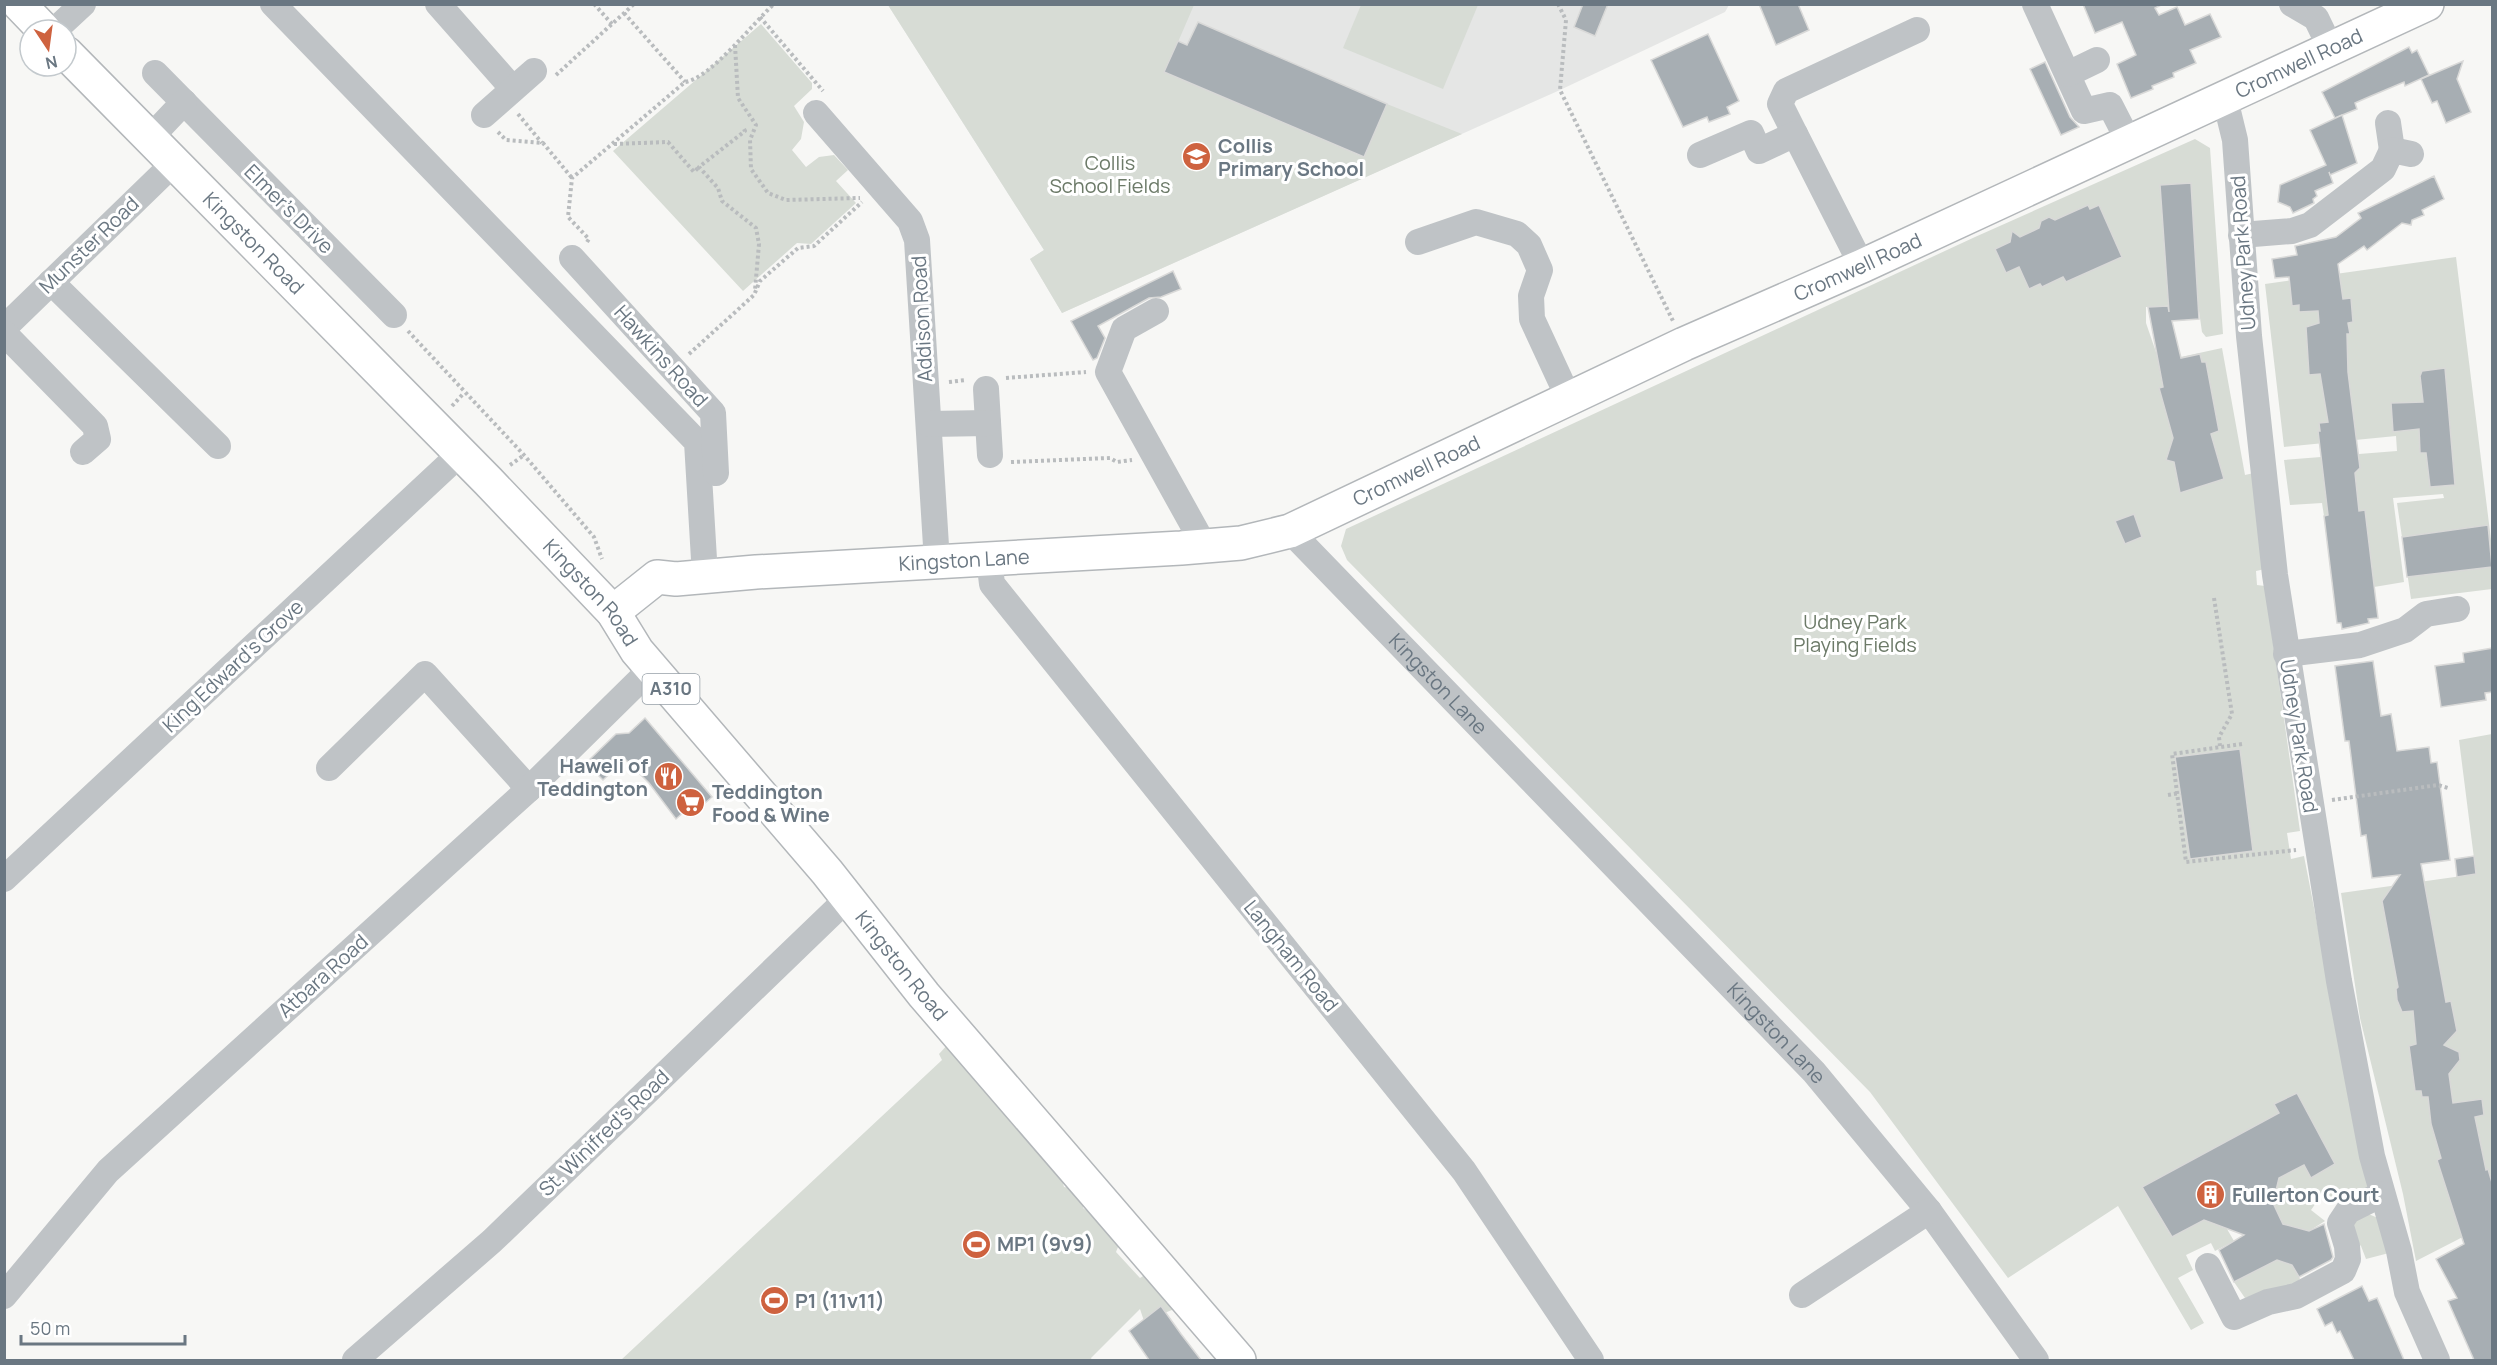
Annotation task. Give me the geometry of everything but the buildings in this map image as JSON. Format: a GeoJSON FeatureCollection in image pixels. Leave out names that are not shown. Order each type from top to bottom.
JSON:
{"type":"FeatureCollection","features":[{"type":"Feature","properties":{"kind":"main road"},"geometry":{"type":"LineString","coordinates":[[19,4],[32,18]]}},
{"type":"Feature","properties":{"kind":"main road","name":"Cromwell Road"},"geometry":{"type":"LineString","coordinates":[[1290,531],[1684,344],[1862,266],[2225,99],[2420,6]]}},
{"type":"Feature","properties":{"kind":"main road","name":"Kingston Road"},"geometry":{"type":"LineString","coordinates":[[78,65],[461,453],[623,603],[638,651],[847,899],[924,995],[1239,1360]]}},
{"type":"Feature","properties":{"kind":"main road","name":"Kingston Lane"},"geometry":{"type":"LineString","coordinates":[[623,603],[657,577],[713,576],[1241,543],[1290,531]]}},
{"type":"Feature","properties":{"kind":"street"},"geometry":{"type":"LineString","coordinates":[[68,18],[83,4]]}},
{"type":"Feature","properties":{"kind":"street"},"geometry":{"type":"LineString","coordinates":[[273,4],[697,442],[713,576]]}},
{"type":"Feature","properties":{"kind":"street"},"geometry":{"type":"LineString","coordinates":[[438,4],[515,101]]}},
{"type":"Feature","properties":{"kind":"street"},"geometry":{"type":"LineString","coordinates":[[2035,4],[2084,111],[2110,105],[2129,142]]}},
{"type":"Feature","properties":{"kind":"street"},"geometry":{"type":"LineString","coordinates":[[2292,4],[2316,18],[2331,49]]}},
{"type":"Feature","properties":{"kind":"street"},"geometry":{"type":"LineString","coordinates":[[1862,266],[1780,104],[1785,91],[1917,30]]}},
{"type":"Feature","properties":{"kind":"street"},"geometry":{"type":"LineString","coordinates":[[2068,74],[2097,60]]}},
{"type":"Feature","properties":{"kind":"street"},"geometry":{"type":"LineString","coordinates":[[484,115],[515,101],[534,71]]}},
{"type":"Feature","properties":{"kind":"street","name":"Elmer's Drive"},"geometry":{"type":"LineString","coordinates":[[155,73],[394,315]]}},
{"type":"Feature","properties":{"kind":"street","name":"Udney Park Road"},"geometry":{"type":"LineString","coordinates":[[2225,99],[2235,140],[2261,457],[2286,654],[2339,981],[2372,1156],[2399,1251],[2407,1292],[2437,1360]]}},
{"type":"Feature","properties":{"kind":"street"},"geometry":{"type":"LineString","coordinates":[[150,138],[184,102]]}},
{"type":"Feature","properties":{"kind":"street","name":"Addison Road"},"geometry":{"type":"LineString","coordinates":[[816,113],[910,221],[917,240],[937,562]]}},
{"type":"Feature","properties":{"kind":"street"},"geometry":{"type":"LineString","coordinates":[[2241,235],[2292,231],[2310,225],[2383,169],[2401,152],[2388,123]]}},
{"type":"Feature","properties":{"kind":"street"},"geometry":{"type":"LineString","coordinates":[[1700,155],[1751,133],[1759,151],[1795,134]]}},
{"type":"Feature","properties":{"kind":"street","name":"Munster Road"},"geometry":{"type":"LineString","coordinates":[[4,328],[174,163]]}},
{"type":"Feature","properties":{"kind":"street"},"geometry":{"type":"LineString","coordinates":[[1418,242],[1476,222],[1517,234],[1529,245],[1540,270],[1531,296],[1532,319],[1569,399]]}},
{"type":"Feature","properties":{"kind":"street","name":"Hawkins Road"},"geometry":{"type":"LineString","coordinates":[[572,258],[713,412],[713,576]]}},
{"type":"Feature","properties":{"kind":"street"},"geometry":{"type":"LineString","coordinates":[[51,282],[218,446]]}},
{"type":"Feature","properties":{"kind":"street"},"geometry":{"type":"LineString","coordinates":[[1156,311],[1124,329],[1108,372],[1204,545]]}},
{"type":"Feature","properties":{"kind":"street"},"geometry":{"type":"LineString","coordinates":[[4,333],[95,426],[98,439],[83,452]]}},
{"type":"Feature","properties":{"kind":"street"},"geometry":{"type":"LineString","coordinates":[[984,382],[990,455]]}},
{"type":"Feature","properties":{"kind":"street"},"geometry":{"type":"LineString","coordinates":[[929,424],[988,423]]}},
{"type":"Feature","properties":{"kind":"street","name":"King Edward's Grove"},"geometry":{"type":"LineString","coordinates":[[4,879],[461,453]]}},
{"type":"Feature","properties":{"kind":"street","name":"Kingston Lane"},"geometry":{"type":"LineString","coordinates":[[1290,531],[1814,1072],[1929,1211],[2036,1360]]}},
{"type":"Feature","properties":{"kind":"street","name":"Langham Road"},"geometry":{"type":"LineString","coordinates":[[989,558],[992,584],[1464,1171],[1591,1360]]}},
{"type":"Feature","properties":{"kind":"street"},"geometry":{"type":"LineString","coordinates":[[2286,654],[2360,645],[2404,630],[2426,614],[2457,609]]}},
{"type":"Feature","properties":{"kind":"street","name":"Atbara Road"},"geometry":{"type":"LineString","coordinates":[[4,1296],[108,1171],[529,789],[652,667]]}},
{"type":"Feature","properties":{"kind":"street"},"geometry":{"type":"LineString","coordinates":[[329,768],[425,674],[529,789]]}},
{"type":"Feature","properties":{"kind":"street","name":"St. Winifred's Road"},"geometry":{"type":"LineString","coordinates":[[355,1360],[492,1241],[847,899]]}},
{"type":"Feature","properties":{"kind":"street"},"geometry":{"type":"LineString","coordinates":[[2208,1266],[2234,1317],[2268,1302],[2296,1296],[2343,1271],[2348,1259],[2347,1246],[2340,1223],[2348,1211],[2382,1194]]}},
{"type":"Feature","properties":{"kind":"street"},"geometry":{"type":"LineString","coordinates":[[1802,1295],[1929,1211]]}},
{"type":"Feature","properties":{"kind":"path"},"geometry":{"type":"LineString","coordinates":[[594,4],[612,24]]}},
{"type":"Feature","properties":{"kind":"path"},"geometry":{"type":"LineString","coordinates":[[572,258],[589,239],[568,217],[572,178],[685,82],[694,81],[735,45],[774,4]]}},
{"type":"Feature","properties":{"kind":"path"},"geometry":{"type":"LineString","coordinates":[[1558,4],[1566,20],[1560,90],[1684,344]]}},
{"type":"Feature","properties":{"kind":"path"},"geometry":{"type":"LineString","coordinates":[[534,71],[546,84],[633,5]]}},
{"type":"Feature","properties":{"kind":"path"},"geometry":{"type":"LineString","coordinates":[[624,13],[685,82]]}},
{"type":"Feature","properties":{"kind":"path"},"geometry":{"type":"LineString","coordinates":[[760,17],[825,93],[816,113]]}},
{"type":"Feature","properties":{"kind":"path"},"geometry":{"type":"LineString","coordinates":[[673,369],[754,295],[760,281],[798,248],[814,246],[867,198],[786,200],[768,193],[752,169],[750,140],[756,125],[738,98],[735,45]]}},
{"type":"Feature","properties":{"kind":"path"},"geometry":{"type":"LineString","coordinates":[[515,101],[543,143],[572,178]]}},
{"type":"Feature","properties":{"kind":"path"},"geometry":{"type":"LineString","coordinates":[[484,115],[506,140],[543,143]]}},
{"type":"Feature","properties":{"kind":"path"},"geometry":{"type":"LineString","coordinates":[[612,144],[668,142],[694,172],[744,129]]}},
{"type":"Feature","properties":{"kind":"path"},"geometry":{"type":"LineString","coordinates":[[699,167],[718,188],[722,201],[756,228],[759,244],[754,295]]}},
{"type":"Feature","properties":{"kind":"path"},"geometry":{"type":"LineString","coordinates":[[394,315],[530,462],[594,537],[623,603]]}},
{"type":"Feature","properties":{"kind":"path"},"geometry":{"type":"LineString","coordinates":[[926,383],[984,382],[1092,370]]}},
{"type":"Feature","properties":{"kind":"path"},"geometry":{"type":"LineString","coordinates":[[990,455],[999,463],[1110,458],[1117,462],[1135,460]]}},
{"type":"Feature","properties":{"kind":"path"},"geometry":{"type":"LineString","coordinates":[[2214,598],[2232,714],[2219,738],[2220,746]]}},
{"type":"Feature","properties":{"kind":"path"},"geometry":{"type":"LineString","coordinates":[[2242,744],[2172,754],[2186,862],[2317,848]]}},
{"type":"Feature","properties":{"kind":"path"},"geometry":{"type":"LineString","coordinates":[[2310,804],[2438,785],[2448,789]]}},
{"type":"Feature","properties":{"kind":"path"},"geometry":{"type":"LineString","coordinates":[[2168,795],[2179,794]]}},
{"type":"Feature","properties":{"kind":"shaded area","name":"Collis Primary School"},"geometry":{"type":"Polygon","coordinates":[[[888,5],[1729,5],[1725,12],[1560,90],[1062,313],[1030,259],[1044,250],[888,5]]]}},
{"type":"Feature","properties":{"kind":"green space","name":"Collis School Fields"},"geometry":{"type":"Polygon","coordinates":[[[888,5],[1194,5],[1165,72],[1363,157],[1387,104],[1462,134],[1062,313],[1030,259],[1044,250],[888,5]]]}},
{"type":"Feature","properties":{"kind":"green space"},"geometry":{"type":"Polygon","coordinates":[[[1361,5],[1478,5],[1443,89],[1343,48],[1361,5]]]}},
{"type":"Feature","properties":{"kind":"green space"},"geometry":{"type":"Polygon","coordinates":[[[761,24],[812,83],[812,89],[794,106],[804,122],[801,139],[792,150],[806,167],[819,157],[834,155],[848,170],[836,181],[856,203],[811,244],[797,243],[743,291],[613,151],[761,24]]]}},
{"type":"Feature","properties":{"kind":"green space","name":"Udney Park Playing Fields"},"geometry":{"type":"Polygon","coordinates":[[[2195,139],[2210,148],[2223,334],[2206,337],[2202,332],[2198,304],[2146,307],[2146,323],[2157,355],[2167,360],[2222,348],[2245,475],[2254,473],[2265,569],[2256,571],[2257,585],[2265,586],[2300,831],[2287,833],[2291,859],[2304,856],[2368,1186],[2360,1197],[2340,1201],[2323,1193],[2311,1210],[2325,1221],[2309,1231],[2283,1224],[2273,1203],[2279,1178],[2304,1165],[2311,1177],[2335,1164],[2297,1093],[2274,1104],[2279,1113],[2142,1187],[2171,1236],[2204,1220],[2227,1229],[2234,1241],[2215,1251],[2211,1243],[2186,1255],[2193,1270],[2178,1278],[2204,1323],[2191,1330],[2118,1206],[2008,1278],[1870,1092],[1347,560],[1341,546],[1346,529],[1975,237],[2195,139]]]}},
{"type":"Feature","properties":{"kind":"green space"},"geometry":{"type":"Polygon","coordinates":[[[2456,257],[2492,548],[2492,589],[2411,599],[2397,503],[2444,498],[2443,494],[2393,498],[2404,582],[2374,587],[2365,510],[2324,516],[2322,503],[2290,505],[2284,460],[2397,451],[2396,436],[2284,447],[2265,284],[2456,257]]]}},
{"type":"Feature","properties":{"kind":"green space"},"geometry":{"type":"Polygon","coordinates":[[[2492,734],[2492,1222],[2416,1261],[2403,1194],[2360,1018],[2341,893],[2476,874],[2459,740],[2492,734]]]}},
{"type":"Feature","properties":{"kind":"green space"},"geometry":{"type":"Polygon","coordinates":[[[949,1043],[1009,1103],[1010,1122],[1018,1130],[1026,1130],[1057,1162],[1064,1187],[1076,1189],[1084,1200],[1083,1208],[1122,1237],[1116,1252],[1140,1278],[1151,1271],[1175,1297],[1172,1310],[1144,1321],[1140,1309],[1091,1358],[1092,1360],[621,1360],[942,1060],[939,1054],[949,1043]]]}},
{"type":"Feature","properties":{"kind":"green space"},"geometry":{"type":"Polygon","coordinates":[[[2366,1213],[2378,1218],[2389,1253],[2366,1259],[2361,1246],[2351,1236],[2352,1219],[2366,1213]]]}},
{"type":"Feature","properties":{"kind":"green space"},"geometry":{"type":"Polygon","coordinates":[[[2269,1258],[2292,1265],[2300,1279],[2292,1287],[2245,1298],[2234,1282],[2269,1258]]]}},
{"type":"Feature","properties":{"kind":"place","name":"Collis Primary School"},"geometry":{"type":"Point","coordinates":[1197,157]}},
{"type":"Feature","properties":{"kind":"place","name":"Haweli of Teddington"},"geometry":{"type":"Point","coordinates":[669,777]}},
{"type":"Feature","properties":{"kind":"place","name":"Teddington Food & Wine"},"geometry":{"type":"Point","coordinates":[691,803]}},
{"type":"Feature","properties":{"kind":"place","name":"Fullerton Court"},"geometry":{"type":"Point","coordinates":[2211,1195]}},
{"type":"Feature","properties":{"kind":"place","name":"MP1 (9v9)"},"geometry":{"type":"Point","coordinates":[976,1244]}},
{"type":"Feature","properties":{"kind":"place","name":"P1 (11v11)"},"geometry":{"type":"Point","coordinates":[774,1301]}}]}
